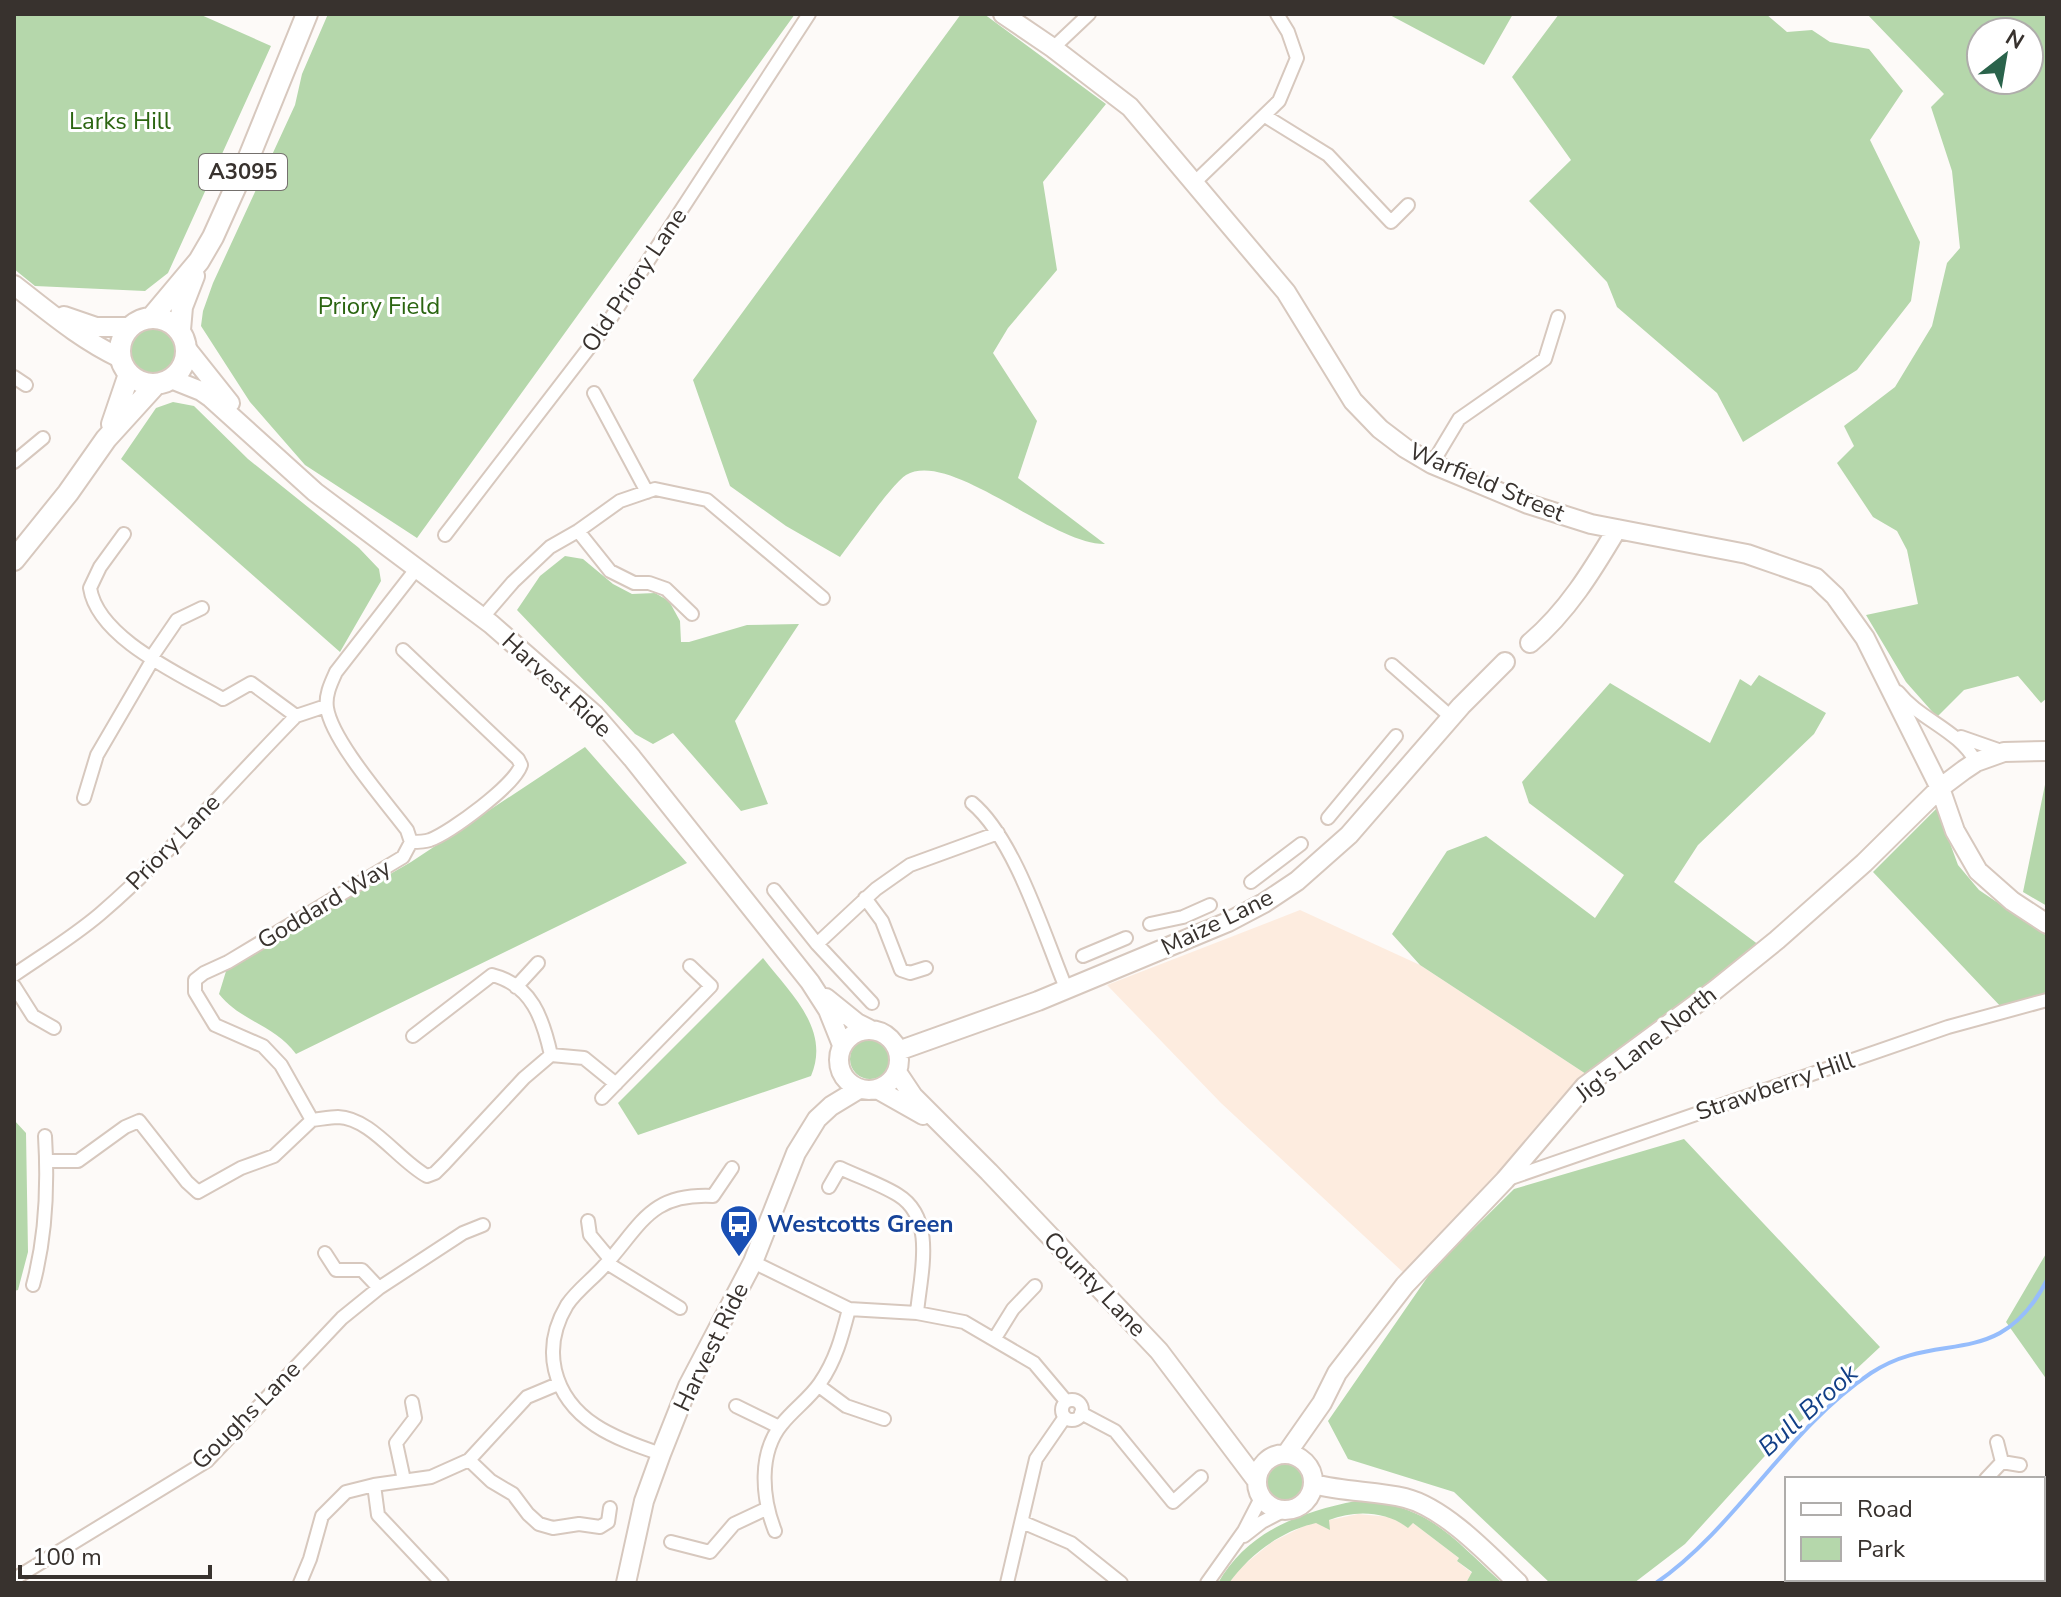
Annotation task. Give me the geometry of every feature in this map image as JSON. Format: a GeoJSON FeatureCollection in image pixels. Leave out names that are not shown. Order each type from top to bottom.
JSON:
{"type":"FeatureCollection","features":[{"type":"Feature","properties":{"kind":"main road","name":"A3095"},"geometry":{"type":"LineString","coordinates":[[183,340],[182,307],[199,261],[229,205],[307,14]]}},
{"type":"Feature","properties":{"kind":"main road","name":"A3095"},"geometry":{"type":"LineString","coordinates":[[152,317],[199,261]]}},
{"type":"Feature","properties":{"kind":"main road"},"geometry":{"type":"LineString","coordinates":[[14,560],[68,493],[106,439],[182,368],[183,340],[165,319],[152,317],[140,320],[129,327],[120,344],[124,366],[120,406],[106,439]]}},
{"type":"Feature","properties":{"kind":"main road"},"geometry":{"type":"LineString","coordinates":[[124,366],[140,381],[164,382]]}},
{"type":"Feature","properties":{"kind":"street","name":"Old Priory Lane"},"geometry":{"type":"LineString","coordinates":[[445,535],[605,327],[809,14]]}},
{"type":"Feature","properties":{"kind":"street","name":"Warfield Street"},"geometry":{"type":"LineString","coordinates":[[1003,14],[1130,107],[1286,292],[1353,401],[1380,429],[1405,448],[1432,464],[1528,504],[1617,529],[1747,554],[1816,578],[1835,596],[1865,638],[1940,788],[1955,831],[1978,871],[2012,901],[2047,924]]}},
{"type":"Feature","properties":{"kind":"street"},"geometry":{"type":"LineString","coordinates":[[1053,48],[1089,14]]}},
{"type":"Feature","properties":{"kind":"street"},"geometry":{"type":"LineString","coordinates":[[1195,182],[1279,101],[1297,58],[1288,32],[1277,14]]}},
{"type":"Feature","properties":{"kind":"street"},"geometry":{"type":"LineString","coordinates":[[1265,116],[1328,155],[1391,222],[1408,205]]}},
{"type":"Feature","properties":{"kind":"street"},"geometry":{"type":"LineString","coordinates":[[14,285],[124,366]]}},
{"type":"Feature","properties":{"kind":"street"},"geometry":{"type":"LineString","coordinates":[[33,300],[80,324],[108,329],[129,327]]}},
{"type":"Feature","properties":{"kind":"street"},"geometry":{"type":"LineString","coordinates":[[1432,464],[1459,419],[1545,359],[1558,317]]}},
{"type":"Feature","properties":{"kind":"street","name":"Harvest Ride"},"geometry":{"type":"LineString","coordinates":[[183,340],[254,437]]}},
{"type":"Feature","properties":{"kind":"street"},"geometry":{"type":"LineString","coordinates":[[14,377],[26,385]]}},
{"type":"Feature","properties":{"kind":"street","name":"Harvest Ride"},"geometry":{"type":"LineString","coordinates":[[164,382],[201,391],[315,492],[526,653],[594,714],[810,982],[828,1010],[842,1045]]}},
{"type":"Feature","properties":{"kind":"street"},"geometry":{"type":"LineString","coordinates":[[594,393],[647,492]]}},
{"type":"Feature","properties":{"kind":"street"},"geometry":{"type":"LineString","coordinates":[[14,462],[43,438]]}},
{"type":"Feature","properties":{"kind":"street"},"geometry":{"type":"LineString","coordinates":[[482,618],[513,582],[550,547],[620,501],[655,489],[707,500],[823,598]]}},
{"type":"Feature","properties":{"kind":"street"},"geometry":{"type":"LineString","coordinates":[[1530,643],[1576,594],[1617,529]]}},
{"type":"Feature","properties":{"kind":"street"},"geometry":{"type":"LineString","coordinates":[[578,531],[610,571],[634,583],[649,583],[666,589],[692,614]]}},
{"type":"Feature","properties":{"kind":"street"},"geometry":{"type":"LineString","coordinates":[[124,534],[94,577],[90,588],[100,615],[152,659],[223,699],[251,683],[296,716]]}},
{"type":"Feature","properties":{"kind":"street"},"geometry":{"type":"LineString","coordinates":[[326,706],[328,690],[336,672],[417,568]]}},
{"type":"Feature","properties":{"kind":"street"},"geometry":{"type":"LineString","coordinates":[[84,798],[97,755],[152,659],[177,620],[202,608]]}},
{"type":"Feature","properties":{"kind":"street"},"geometry":{"type":"LineString","coordinates":[[403,650],[521,765],[512,780],[445,832],[427,841],[411,842]]}},
{"type":"Feature","properties":{"kind":"street","name":"Maize Lane"},"geometry":{"type":"LineString","coordinates":[[898,1051],[1066,988],[1228,922],[1297,881],[1349,835],[1451,717],[1505,662]]}},
{"type":"Feature","properties":{"kind":"street"},"geometry":{"type":"LineString","coordinates":[[1392,665],[1451,717]]}},
{"type":"Feature","properties":{"kind":"street"},"geometry":{"type":"LineString","coordinates":[[1888,681],[1918,713],[1969,748],[1976,762]]}},
{"type":"Feature","properties":{"kind":"street","name":"Priory Lane"},"geometry":{"type":"LineString","coordinates":[[14,975],[100,915],[296,716],[326,706]]}},
{"type":"Feature","properties":{"kind":"street","name":"Goddard Way"},"geometry":{"type":"LineString","coordinates":[[312,1120],[281,1065],[263,1046],[215,1025],[195,992],[195,980],[403,857],[411,842],[407,830],[337,734],[326,706]]}},
{"type":"Feature","properties":{"kind":"street"},"geometry":{"type":"LineString","coordinates":[[1950,733],[2004,752]]}},
{"type":"Feature","properties":{"kind":"street"},"geometry":{"type":"LineString","coordinates":[[1328,818],[1396,736]]}},
{"type":"Feature","properties":{"kind":"street","name":"Jig's Lane North"},"geometry":{"type":"LineString","coordinates":[[1311,1475],[1313,1433],[1322,1403],[1337,1373],[1405,1285],[1505,1180],[1585,1086],[1777,940],[1864,863],[1940,788],[1976,762],[2004,752],[2047,751]]}},
{"type":"Feature","properties":{"kind":"street"},"geometry":{"type":"LineString","coordinates":[[1350,791],[1372,808]]}},
{"type":"Feature","properties":{"kind":"street"},"geometry":{"type":"LineString","coordinates":[[972,803],[987,815],[1011,855],[1066,988]]}},
{"type":"Feature","properties":{"kind":"street"},"geometry":{"type":"LineString","coordinates":[[817,944],[865,898],[910,865],[998,833]]}},
{"type":"Feature","properties":{"kind":"street"},"geometry":{"type":"LineString","coordinates":[[1251,882],[1301,844]]}},
{"type":"Feature","properties":{"kind":"street"},"geometry":{"type":"LineString","coordinates":[[1280,860],[1297,881]]}},
{"type":"Feature","properties":{"kind":"street"},"geometry":{"type":"LineString","coordinates":[[774,890],[817,944],[872,1003]]}},
{"type":"Feature","properties":{"kind":"street"},"geometry":{"type":"LineString","coordinates":[[865,898],[882,921],[901,970],[910,973],[926,968]]}},
{"type":"Feature","properties":{"kind":"street"},"geometry":{"type":"LineString","coordinates":[[1150,924],[1183,917],[1210,905]]}},
{"type":"Feature","properties":{"kind":"street"},"geometry":{"type":"LineString","coordinates":[[1183,917],[1191,937]]}},
{"type":"Feature","properties":{"kind":"street"},"geometry":{"type":"LineString","coordinates":[[1083,956],[1126,938]]}},
{"type":"Feature","properties":{"kind":"street"},"geometry":{"type":"LineString","coordinates":[[1109,946],[1117,967]]}},
{"type":"Feature","properties":{"kind":"street"},"geometry":{"type":"LineString","coordinates":[[516,987],[538,963]]}},
{"type":"Feature","properties":{"kind":"street"},"geometry":{"type":"LineString","coordinates":[[602,1098],[711,986],[690,966]]}},
{"type":"Feature","properties":{"kind":"street"},"geometry":{"type":"LineString","coordinates":[[413,1036],[492,975],[516,987],[537,1008],[551,1055]]}},
{"type":"Feature","properties":{"kind":"street","name":"Harvest Ride"},"geometry":{"type":"LineString","coordinates":[[810,982],[833,1005],[869,1029]]}},
{"type":"Feature","properties":{"kind":"street"},"geometry":{"type":"LineString","coordinates":[[14,986],[33,1016],[54,1028]]}},
{"type":"Feature","properties":{"kind":"street","name":"Strawberry Hill"},"geometry":{"type":"LineString","coordinates":[[1505,1180],[1591,1153],[1804,1075],[1933,1032],[2047,1000]]}},
{"type":"Feature","properties":{"kind":"street"},"geometry":{"type":"LineString","coordinates":[[869,1029],[888,1036],[898,1051],[897,1072],[889,1083],[868,1089],[847,1082],[838,1059],[842,1045],[857,1032],[869,1029]]}},
{"type":"Feature","properties":{"kind":"street"},"geometry":{"type":"LineString","coordinates":[[46,1161],[78,1161],[125,1127],[139,1121],[198,1192],[241,1168],[274,1156],[312,1120],[339,1117],[356,1121],[414,1169],[427,1176],[435,1173],[524,1078],[551,1055],[584,1058],[616,1084]]}},
{"type":"Feature","properties":{"kind":"street","name":"Harvest Ride"},"geometry":{"type":"LineString","coordinates":[[626,1583],[644,1501],[688,1386],[753,1262],[796,1153],[841,1072]]}},
{"type":"Feature","properties":{"kind":"street","name":"County Lane"},"geometry":{"type":"LineString","coordinates":[[897,1072],[913,1096],[1159,1351],[1228,1441],[1259,1489]]}},
{"type":"Feature","properties":{"kind":"street","name":"Harvest Ride"},"geometry":{"type":"LineString","coordinates":[[817,1119],[831,1106],[868,1089]]}},
{"type":"Feature","properties":{"kind":"street","name":"County Lane"},"geometry":{"type":"LineString","coordinates":[[868,1089],[924,1116],[951,1135]]}},
{"type":"Feature","properties":{"kind":"street"},"geometry":{"type":"LineString","coordinates":[[33,1285],[41,1255],[45,1136]]}},
{"type":"Feature","properties":{"kind":"street"},"geometry":{"type":"LineString","coordinates":[[661,1454],[624,1441],[592,1423],[572,1406],[558,1384],[551,1355],[557,1325],[568,1303],[653,1209],[681,1196],[713,1196],[732,1168]]}},
{"type":"Feature","properties":{"kind":"street"},"geometry":{"type":"LineString","coordinates":[[829,1187],[840,1168],[900,1196],[913,1209],[924,1235],[917,1313]]}},
{"type":"Feature","properties":{"kind":"street"},"geometry":{"type":"LineString","coordinates":[[588,1221],[590,1235],[608,1261],[680,1308]]}},
{"type":"Feature","properties":{"kind":"street","name":"Goughs Lane"},"geometry":{"type":"LineString","coordinates":[[14,1579],[207,1461],[342,1318],[379,1288],[463,1233],[483,1225]]}},
{"type":"Feature","properties":{"kind":"street"},"geometry":{"type":"LineString","coordinates":[[463,1233],[473,1245]]}},
{"type":"Feature","properties":{"kind":"street"},"geometry":{"type":"LineString","coordinates":[[325,1253],[336,1270],[362,1270],[379,1288]]}},
{"type":"Feature","properties":{"kind":"street"},"geometry":{"type":"LineString","coordinates":[[753,1262],[849,1309],[917,1313],[964,1322],[1034,1363],[1066,1401],[1077,1401],[1082,1406],[1081,1413],[1074,1419],[1065,1417]]}},
{"type":"Feature","properties":{"kind":"street"},"geometry":{"type":"LineString","coordinates":[[995,1338],[1013,1309],[1035,1286]]}},
{"type":"Feature","properties":{"kind":"street"},"geometry":{"type":"LineString","coordinates":[[775,1531],[766,1509],[763,1483],[770,1448],[779,1427],[819,1386],[840,1348],[849,1309]]}},
{"type":"Feature","properties":{"kind":"street"},"geometry":{"type":"LineString","coordinates":[[300,1583],[322,1516],[346,1492],[431,1477],[469,1460],[527,1397],[558,1384]]}},
{"type":"Feature","properties":{"kind":"street"},"geometry":{"type":"LineString","coordinates":[[819,1386],[846,1406],[884,1419]]}},
{"type":"Feature","properties":{"kind":"street"},"geometry":{"type":"LineString","coordinates":[[1065,1417],[1062,1407],[1066,1401]]}},
{"type":"Feature","properties":{"kind":"street"},"geometry":{"type":"LineString","coordinates":[[404,1480],[396,1443],[415,1418],[412,1402]]}},
{"type":"Feature","properties":{"kind":"street","name":"Jig's Lane North"},"geometry":{"type":"LineString","coordinates":[[1279,1456],[1322,1403]]}},
{"type":"Feature","properties":{"kind":"street"},"geometry":{"type":"LineString","coordinates":[[736,1406],[779,1427]]}},
{"type":"Feature","properties":{"kind":"street"},"geometry":{"type":"LineString","coordinates":[[1081,1413],[1115,1431],[1173,1502],[1201,1477]]}},
{"type":"Feature","properties":{"kind":"street"},"geometry":{"type":"LineString","coordinates":[[1007,1583],[1036,1459],[1065,1417]]}},
{"type":"Feature","properties":{"kind":"street"},"geometry":{"type":"LineString","coordinates":[[1228,1441],[1279,1456],[1300,1458],[1311,1475],[1373,1495]]}},
{"type":"Feature","properties":{"kind":"street"},"geometry":{"type":"LineString","coordinates":[[1997,1442],[2002,1462]]}},
{"type":"Feature","properties":{"kind":"street"},"geometry":{"type":"LineString","coordinates":[[1207,1583],[1233,1546],[1259,1489],[1260,1469],[1279,1456]]}},
{"type":"Feature","properties":{"kind":"street"},"geometry":{"type":"LineString","coordinates":[[469,1460],[491,1481],[513,1494],[539,1524],[553,1528],[579,1524],[600,1527],[608,1522],[610,1508]]}},
{"type":"Feature","properties":{"kind":"street"},"geometry":{"type":"LineString","coordinates":[[2002,1462],[2020,1465]]}},
{"type":"Feature","properties":{"kind":"street"},"geometry":{"type":"LineString","coordinates":[[1988,1477],[2002,1462]]}},
{"type":"Feature","properties":{"kind":"street"},"geometry":{"type":"LineString","coordinates":[[1306,1502],[1311,1475]]}},
{"type":"Feature","properties":{"kind":"street"},"geometry":{"type":"LineString","coordinates":[[374,1485],[378,1515],[442,1583]]}},
{"type":"Feature","properties":{"kind":"street"},"geometry":{"type":"LineString","coordinates":[[1259,1489],[1275,1509],[1285,1510],[1298,1508],[1306,1502],[1373,1495],[1406,1498],[1450,1522],[1518,1583]]}},
{"type":"Feature","properties":{"kind":"street"},"geometry":{"type":"LineString","coordinates":[[671,1542],[710,1552],[734,1524],[766,1509]]}},
{"type":"Feature","properties":{"kind":"street"},"geometry":{"type":"LineString","coordinates":[[1233,1546],[1262,1522],[1285,1510]]}},
{"type":"Feature","properties":{"kind":"street"},"geometry":{"type":"LineString","coordinates":[[1022,1522],[1071,1543],[1121,1583]]}},
{"type":"Feature","properties":{"kind":"shaded area"},"geometry":{"type":"Polygon","coordinates":[[[1300,910],[1420,965],[1586,1074],[1406,1275],[1221,1103],[1107,985],[1300,910]]]}},
{"type":"Feature","properties":{"kind":"shaded area"},"geometry":{"type":"Polygon","coordinates":[[[1358,1514],[1390,1517],[1408,1527],[1413,1523],[1459,1558],[1457,1561],[1472,1573],[1466,1583],[1229,1583],[1240,1568],[1272,1542],[1306,1525],[1358,1514]]]}},
{"type":"Feature","properties":{"kind":"green space","name":"Larks Hill"},"geometry":{"type":"Polygon","coordinates":[[[14,14],[199,14],[271,46],[168,273],[145,291],[35,286],[14,269],[14,14]]]}},
{"type":"Feature","properties":{"kind":"green space","name":"Priory Field"},"geometry":{"type":"Polygon","coordinates":[[[328,14],[795,14],[417,538],[305,465],[250,402],[201,326],[213,283],[295,105],[302,74],[328,14]]]}},
{"type":"Feature","properties":{"kind":"green space"},"geometry":{"type":"Polygon","coordinates":[[[961,14],[984,14],[1106,104],[1043,182],[1057,270],[1008,328],[993,353],[1037,421],[1018,478],[1105,544],[1083,540],[1058,530],[948,475],[925,471],[906,475],[900,480],[840,557],[786,526],[730,486],[693,380],[961,14]]]}},
{"type":"Feature","properties":{"kind":"green space"},"geometry":{"type":"Polygon","coordinates":[[[1388,14],[1513,14],[1484,65],[1388,14]]]}},
{"type":"Feature","properties":{"kind":"green space"},"geometry":{"type":"Polygon","coordinates":[[[1559,14],[1766,14],[1787,32],[1812,30],[1830,42],[1869,49],[1903,91],[1870,140],[1920,242],[1911,301],[1857,370],[1743,442],[1717,393],[1617,307],[1607,282],[1529,201],[1571,160],[1512,77],[1559,14]]]}},
{"type":"Feature","properties":{"kind":"green space"},"geometry":{"type":"Polygon","coordinates":[[[1867,14],[2047,14],[2047,698],[2041,703],[2018,676],[1964,690],[1937,717],[1906,682],[1866,615],[1918,604],[1907,550],[1897,531],[1873,517],[1837,463],[1854,446],[1844,426],[1895,387],[1932,326],[1947,263],[1960,248],[1952,171],[1931,107],[1944,94],[1867,14]]]}},
{"type":"Feature","properties":{"kind":"green space"},"geometry":{"type":"Polygon","coordinates":[[[153,329],[169,336],[176,352],[169,368],[153,375],[137,368],[130,352],[137,336],[153,329]]]}},
{"type":"Feature","properties":{"kind":"green space"},"geometry":{"type":"Polygon","coordinates":[[[173,402],[194,406],[248,459],[359,548],[379,569],[381,581],[340,652],[121,459],[156,408],[173,402]]]}},
{"type":"Feature","properties":{"kind":"green space"},"geometry":{"type":"Polygon","coordinates":[[[565,556],[583,559],[613,584],[632,594],[655,593],[669,601],[680,621],[681,642],[747,625],[799,624],[735,721],[768,804],[741,811],[673,733],[653,744],[635,734],[517,610],[540,576],[565,556]]]}},
{"type":"Feature","properties":{"kind":"green space"},"geometry":{"type":"Polygon","coordinates":[[[1759,675],[1826,713],[1814,734],[1698,845],[1674,882],[1759,945],[1586,1074],[1420,965],[1392,934],[1447,851],[1486,836],[1595,918],[1624,875],[1529,803],[1522,782],[1610,683],[1710,743],[1740,679],[1751,686],[1759,675]]]}},
{"type":"Feature","properties":{"kind":"green space"},"geometry":{"type":"Polygon","coordinates":[[[585,747],[687,863],[296,1054],[278,1036],[237,1011],[219,994],[227,968],[411,862],[585,747]]]}},
{"type":"Feature","properties":{"kind":"green space"},"geometry":{"type":"Polygon","coordinates":[[[2047,775],[2047,906],[2023,892],[2047,775]]]}},
{"type":"Feature","properties":{"kind":"green space"},"geometry":{"type":"Polygon","coordinates":[[[1937,808],[1958,865],[1979,890],[2047,936],[2047,992],[2003,1009],[1873,872],[1937,808]]]}},
{"type":"Feature","properties":{"kind":"green space"},"geometry":{"type":"Polygon","coordinates":[[[763,958],[805,1012],[812,1027],[816,1059],[811,1076],[638,1135],[618,1103],[763,958]]]}},
{"type":"Feature","properties":{"kind":"green space"},"geometry":{"type":"Polygon","coordinates":[[[870,1039],[884,1045],[890,1059],[884,1073],[870,1079],[856,1073],[850,1059],[856,1045],[870,1039]]]}},
{"type":"Feature","properties":{"kind":"green space"},"geometry":{"type":"Polygon","coordinates":[[[14,1120],[26,1133],[28,1252],[18,1290],[14,1291],[14,1120]]]}},
{"type":"Feature","properties":{"kind":"green space"},"geometry":{"type":"Polygon","coordinates":[[[1684,1139],[1880,1347],[1773,1447],[1685,1544],[1634,1583],[1550,1583],[1454,1492],[1348,1459],[1328,1421],[1433,1269],[1514,1189],[1684,1139]]]}},
{"type":"Feature","properties":{"kind":"green space"},"geometry":{"type":"Polygon","coordinates":[[[2047,1252],[2047,1380],[2006,1322],[2047,1252]]]}},
{"type":"Feature","properties":{"kind":"green space"},"geometry":{"type":"Polygon","coordinates":[[[1283,1457],[1299,1464],[1306,1480],[1299,1496],[1283,1503],[1267,1496],[1260,1480],[1267,1464],[1283,1457]]]}},
{"type":"Feature","properties":{"kind":"green space"},"geometry":{"type":"Polygon","coordinates":[[[1356,1501],[1402,1508],[1437,1525],[1500,1581],[1466,1583],[1472,1572],[1457,1561],[1459,1558],[1413,1523],[1408,1528],[1380,1515],[1360,1514],[1329,1520],[1330,1530],[1316,1523],[1291,1532],[1257,1553],[1229,1583],[1218,1583],[1230,1565],[1260,1537],[1296,1518],[1356,1501]]]}},
{"type":"Feature","properties":{"kind":"waterway","name":"Bull Brook"},"geometry":{"type":"LineString","coordinates":[[1656,1583],[1712,1534],[1787,1449],[1841,1396],[1871,1373],[1896,1360],[1988,1338],[2009,1327],[2028,1309],[2047,1280]]}},
{"type":"Feature","properties":{"kind":"place","name":"Westcotts Green"},"geometry":{"type":"Point","coordinates":[739,1258]}}]}
